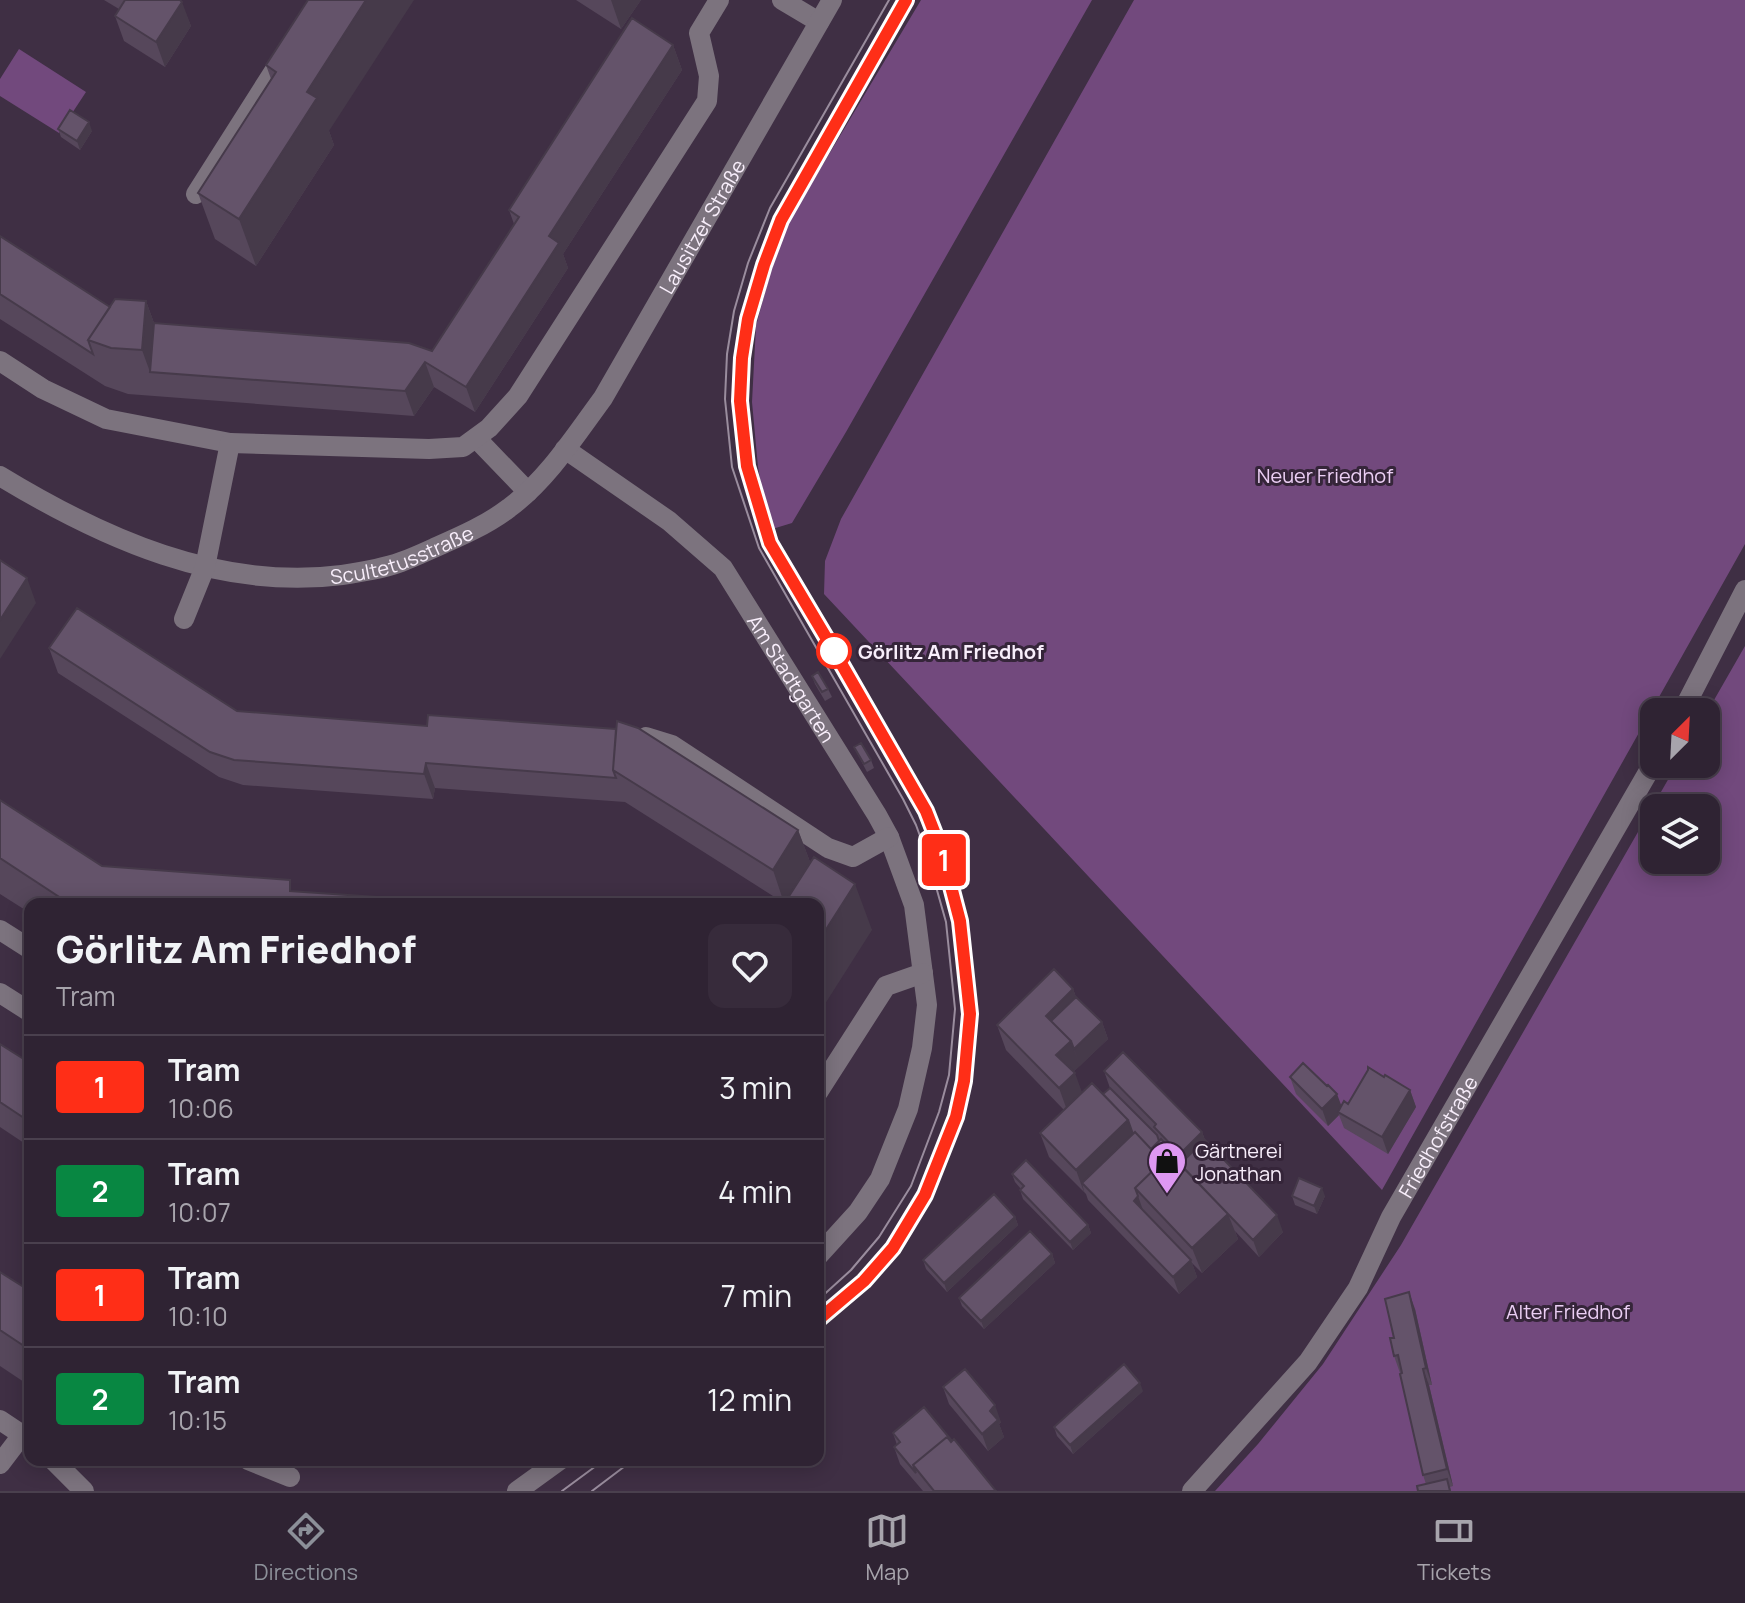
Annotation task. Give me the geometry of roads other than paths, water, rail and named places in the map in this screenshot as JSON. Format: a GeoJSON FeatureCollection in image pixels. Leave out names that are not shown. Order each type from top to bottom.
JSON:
{"type":"FeatureCollection","features":[{"type":"Feature","properties":{"kind":"street"},"geometry":{"type":"LineString","coordinates":[[0,361],[43,389],[106,419],[230,443],[429,449],[463,447],[489,428],[518,396],[707,101],[709,76],[699,33],[719,0]]}},
{"type":"Feature","properties":{"kind":"street"},"geometry":{"type":"LineString","coordinates":[[782,0],[819,22]]}},
{"type":"Feature","properties":{"kind":"street","name":"Lausitzer Straße"},"geometry":{"type":"LineString","coordinates":[[565,449],[603,398],[832,0]]}},
{"type":"Feature","properties":{"kind":"street"},"geometry":{"type":"LineString","coordinates":[[196,194],[294,40]]}},
{"type":"Feature","properties":{"kind":"street"},"geometry":{"type":"LineString","coordinates":[[476,438],[528,492]]}},
{"type":"Feature","properties":{"kind":"street"},"geometry":{"type":"LineString","coordinates":[[184,619],[205,567],[230,443]]}},
{"type":"Feature","properties":{"kind":"street","name":"Scultetusstraße"},"geometry":{"type":"LineString","coordinates":[[0,476],[49,506],[134,545],[205,567],[247,575],[323,577],[399,563],[455,539],[507,510],[528,492],[565,449]]}},
{"type":"Feature","properties":{"kind":"street","name":"Am Stadtgarten"},"geometry":{"type":"LineString","coordinates":[[565,449],[669,521],[723,568],[889,837],[914,905],[927,1005],[922,1048],[908,1109],[880,1179],[858,1212],[824,1249]]}},
{"type":"Feature","properties":{"kind":"street"},"geometry":{"type":"LineString","coordinates":[[1689,698],[1745,590]]}},
{"type":"Feature","properties":{"kind":"street"},"geometry":{"type":"LineString","coordinates":[[646,737],[672,745],[828,848],[853,857],[889,837]]}},
{"type":"Feature","properties":{"kind":"street","name":"Friedhofstraße"},"geometry":{"type":"LineString","coordinates":[[1192,1491],[1308,1362],[1358,1288],[1391,1217],[1645,778]]}},
{"type":"Feature","properties":{"kind":"street"},"geometry":{"type":"LineString","coordinates":[[0,930],[24,945]]}},
{"type":"Feature","properties":{"kind":"street"},"geometry":{"type":"LineString","coordinates":[[824,1083],[886,986],[923,973]]}},
{"type":"Feature","properties":{"kind":"street"},"geometry":{"type":"LineString","coordinates":[[0,993],[24,1008]]}},
{"type":"Feature","properties":{"kind":"street"},"geometry":{"type":"LineString","coordinates":[[0,1420],[24,1436]]}},
{"type":"Feature","properties":{"kind":"street"},"geometry":{"type":"LineString","coordinates":[[0,1464],[24,1439]]}},
{"type":"Feature","properties":{"kind":"street"},"geometry":{"type":"LineString","coordinates":[[59,1466],[84,1491]]}},
{"type":"Feature","properties":{"kind":"street"},"geometry":{"type":"LineString","coordinates":[[263,1466],[290,1477]]}},
{"type":"Feature","properties":{"kind":"street"},"geometry":{"type":"LineString","coordinates":[[517,1491],[552,1466]]}},
{"type":"Feature","properties":{"kind":"tram line"},"geometry":{"type":"LineString","coordinates":[[824,1295],[851,1270],[879,1237],[911,1186],[939,1112],[949,1075],[955,1009],[946,922],[916,825],[759,548],[732,467],[725,399],[727,354],[734,311],[748,263],[770,208],[889,0]]}},
{"type":"Feature","properties":{"kind":"tram line"},"geometry":{"type":"LineString","coordinates":[[824,1315],[864,1281],[893,1248],[925,1195],[956,1117],[964,1081],[970,1014],[960,921],[942,852],[926,811],[770,543],[747,466],[740,401],[742,358],[748,319],[781,220],[906,0]]}},
{"type":"Feature","properties":{"kind":"tram line","name":"1"},"geometry":{"type":"LineString","coordinates":[[824,1315],[864,1281],[893,1248],[925,1195],[956,1117],[964,1081],[970,1014],[960,921],[942,852],[926,811],[770,543],[747,466],[740,401],[742,358],[748,319],[781,220],[906,0]]}},
{"type":"Feature","properties":{"kind":"tram line"},"geometry":{"type":"LineString","coordinates":[[562,1491],[596,1466]]}},
{"type":"Feature","properties":{"kind":"tram line"},"geometry":{"type":"LineString","coordinates":[[592,1491],[625,1466]]}},
{"type":"Feature","properties":{"kind":"place","name":"Görlitz Am Friedhof"},"geometry":{"type":"Point","coordinates":[834,651]}},
{"type":"Feature","properties":{"kind":"place","name":"Gärtnerei Jonathan"},"geometry":{"type":"Point","coordinates":[1167,1195]}},
{"type":"Feature","properties":{"kind":"park label","name":"Neuer Friedhof"},"geometry":{"type":"Point","coordinates":[1325,475]}},
{"type":"Feature","properties":{"kind":"park label","name":"Alter Friedhof"},"geometry":{"type":"Point","coordinates":[1568,1311]}}]}
